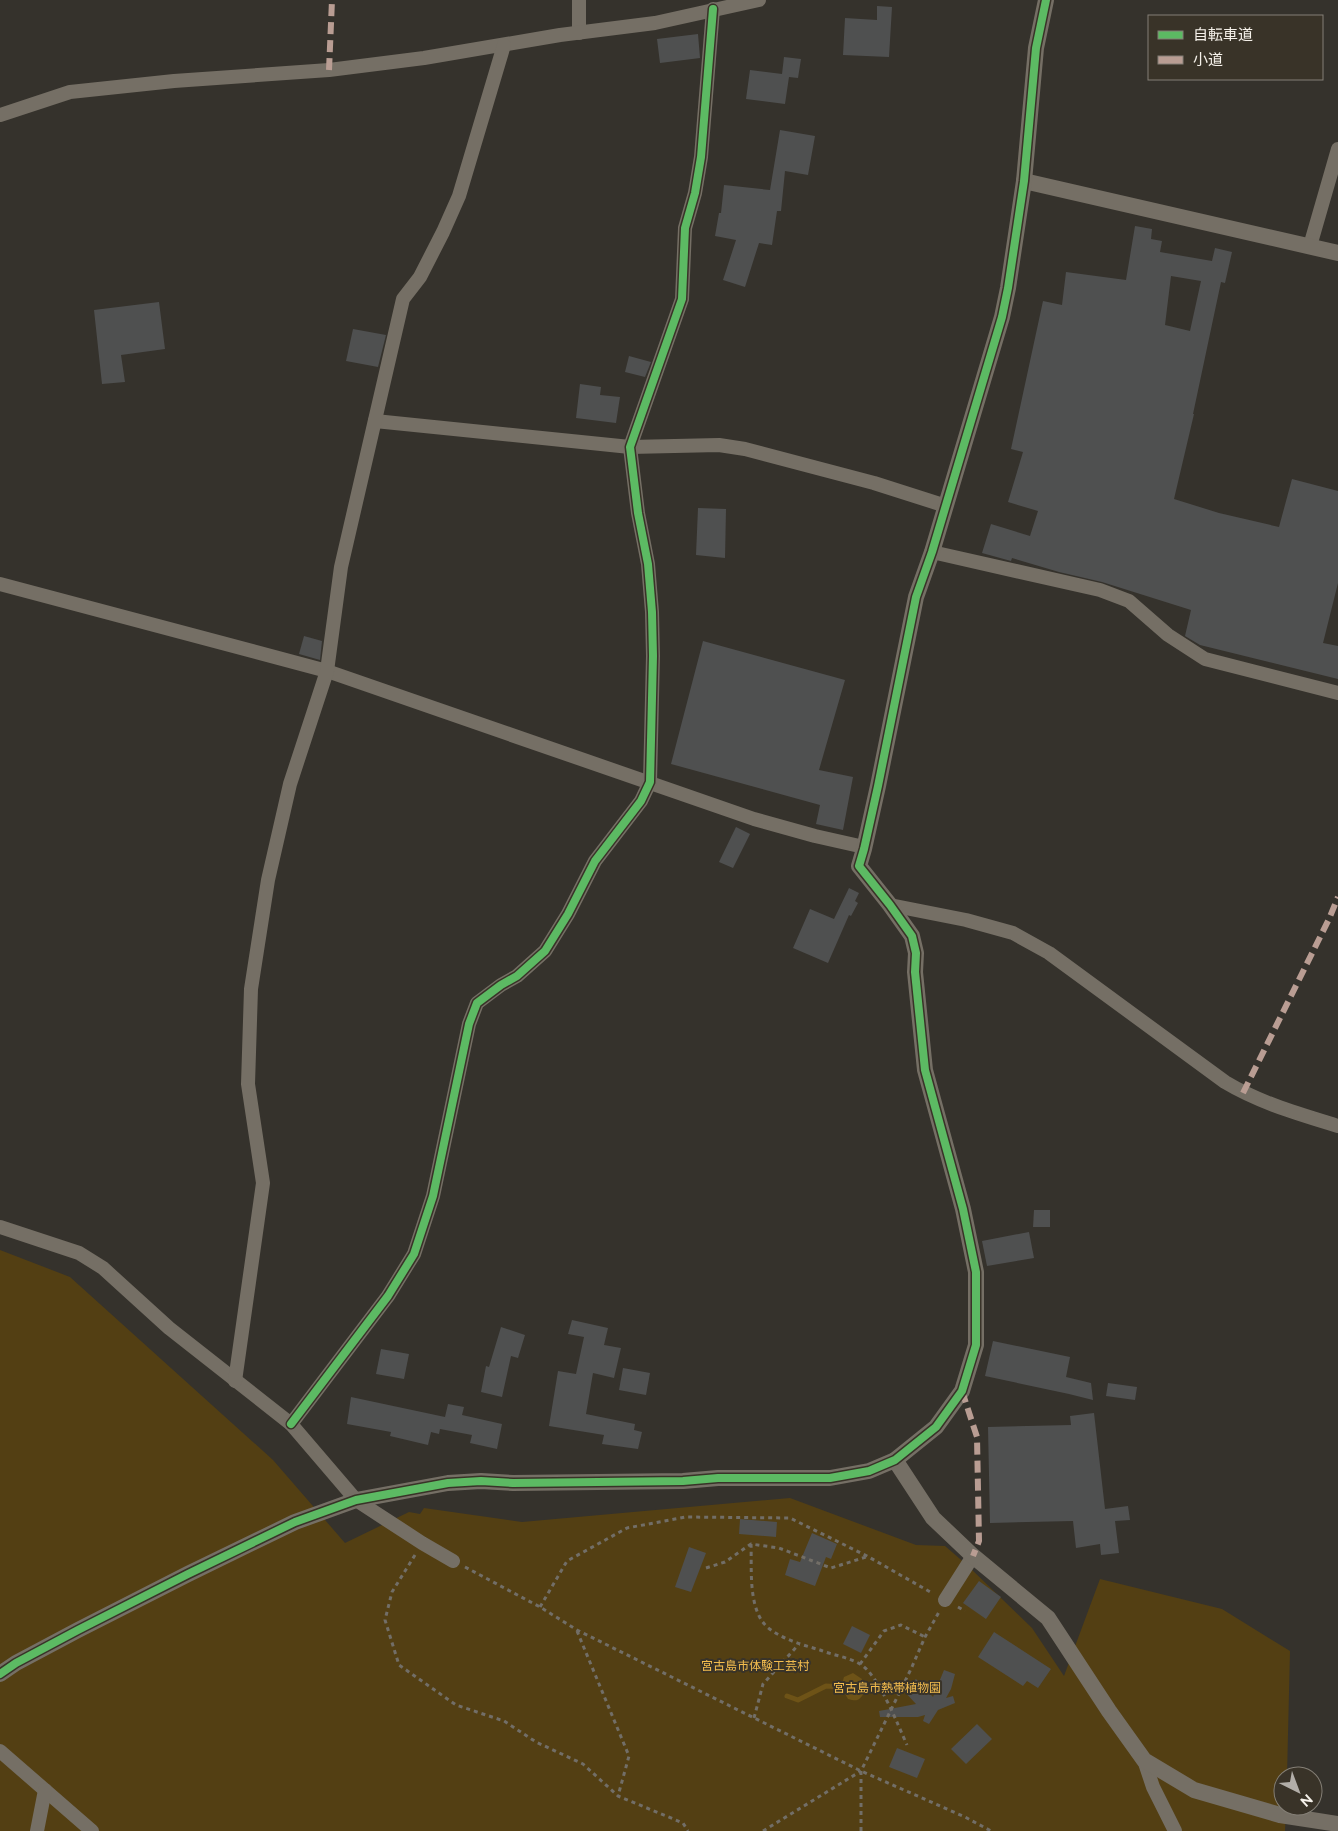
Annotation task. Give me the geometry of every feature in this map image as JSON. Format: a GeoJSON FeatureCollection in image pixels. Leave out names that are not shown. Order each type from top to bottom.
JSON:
{"type":"FeatureCollection","features":[{"type":"Feature","properties":{"kind":"street"},"geometry":{"type":"LineString","coordinates":[[579,0],[579,33]]}},
{"type":"Feature","properties":{"kind":"street"},"geometry":{"type":"LineString","coordinates":[[0,115],[70,92],[174,81],[329,70],[424,58],[655,23],[759,0]]}},
{"type":"Feature","properties":{"kind":"street"},"geometry":{"type":"LineString","coordinates":[[0,1674],[16,1663],[78,1630],[188,1574],[295,1522],[356,1500],[448,1483],[481,1481],[513,1483],[683,1481],[718,1478],[830,1478],[869,1471],[895,1460],[936,1427],[962,1391],[976,1345],[976,1272],[963,1209],[925,1070],[915,972],[916,953],[912,936],[890,904],[859,866],[916,597],[932,552],[1002,317],[1024,181],[1036,48],[1046,0]]}},
{"type":"Feature","properties":{"kind":"street"},"geometry":{"type":"LineString","coordinates":[[291,1424],[388,1296],[414,1254],[433,1196],[469,1024],[478,1004],[501,984],[518,976],[545,951],[568,914],[595,861],[641,801],[650,782],[653,656],[652,612],[648,564],[638,512],[630,447],[682,299],[685,228],[701,157],[713,10]]}},
{"type":"Feature","properties":{"kind":"street"},"geometry":{"type":"LineString","coordinates":[[235,1381],[263,1183],[248,1084],[251,989],[268,880],[290,784],[327,671],[341,567],[403,299],[420,277],[459,196],[504,45]]}},
{"type":"Feature","properties":{"kind":"street"},"geometry":{"type":"LineString","coordinates":[[1310,246],[1338,149]]}},
{"type":"Feature","properties":{"kind":"street"},"geometry":{"type":"LineString","coordinates":[[1024,181],[1338,252]]}},
{"type":"Feature","properties":{"kind":"street"},"geometry":{"type":"LineString","coordinates":[[375,421],[630,447],[718,445],[745,448],[874,483],[946,506]]}},
{"type":"Feature","properties":{"kind":"street"},"geometry":{"type":"LineString","coordinates":[[932,552],[1100,590],[1129,601],[1168,635],[1205,659],[1338,693]]}},
{"type":"Feature","properties":{"kind":"street"},"geometry":{"type":"LineString","coordinates":[[0,584],[327,671],[754,819],[864,847]]}},
{"type":"Feature","properties":{"kind":"street"},"geometry":{"type":"LineString","coordinates":[[890,904],[966,920],[1013,933],[1050,953],[1225,1082],[1243,1093],[1274,1106],[1338,1126]]}},
{"type":"Feature","properties":{"kind":"street"},"geometry":{"type":"LineString","coordinates":[[0,1226],[79,1252],[103,1268],[169,1328],[291,1424],[356,1500],[453,1561]]}},
{"type":"Feature","properties":{"kind":"street"},"geometry":{"type":"LineString","coordinates":[[895,1460],[933,1518],[973,1556],[1048,1618],[1108,1711],[1144,1760],[1153,1787],[1175,1831]]}},
{"type":"Feature","properties":{"kind":"street"},"geometry":{"type":"LineString","coordinates":[[945,1600],[973,1556]]}},
{"type":"Feature","properties":{"kind":"street"},"geometry":{"type":"LineString","coordinates":[[0,1751],[92,1831]]}},
{"type":"Feature","properties":{"kind":"street"},"geometry":{"type":"LineString","coordinates":[[1144,1760],[1194,1790],[1280,1815],[1338,1824]]}},
{"type":"Feature","properties":{"kind":"street"},"geometry":{"type":"LineString","coordinates":[[37,1831],[45,1790]]}},
{"type":"Feature","properties":{"kind":"path"},"geometry":{"type":"LineString","coordinates":[[540,1607],[567,1561],[627,1528],[686,1517],[790,1518],[867,1556],[965,1611]]}},
{"type":"Feature","properties":{"kind":"path"},"geometry":{"type":"LineString","coordinates":[[422,1543],[392,1592],[385,1620],[399,1665],[456,1706],[504,1721],[536,1742],[583,1764],[618,1796],[683,1824],[688,1831]]}},
{"type":"Feature","properties":{"kind":"path"},"geometry":{"type":"LineString","coordinates":[[706,1568],[725,1562],[751,1544],[779,1548],[831,1568],[867,1556]]}},
{"type":"Feature","properties":{"kind":"path"},"geometry":{"type":"LineString","coordinates":[[751,1544],[754,1603],[761,1619],[770,1630],[799,1644],[860,1664],[870,1672],[891,1709],[906,1745]]}},
{"type":"Feature","properties":{"kind":"path"},"geometry":{"type":"LineString","coordinates":[[453,1561],[540,1607],[577,1630],[861,1771],[965,1817],[991,1831]]}},
{"type":"Feature","properties":{"kind":"path"},"geometry":{"type":"LineString","coordinates":[[861,1831],[861,1771],[925,1637],[945,1600]]}},
{"type":"Feature","properties":{"kind":"path"},"geometry":{"type":"LineString","coordinates":[[860,1664],[884,1631],[901,1625],[925,1637]]}},
{"type":"Feature","properties":{"kind":"path"},"geometry":{"type":"LineString","coordinates":[[577,1630],[628,1756],[618,1796]]}},
{"type":"Feature","properties":{"kind":"path"},"geometry":{"type":"LineString","coordinates":[[754,1718],[763,1684],[799,1644]]}},
{"type":"Feature","properties":{"kind":"path"},"geometry":{"type":"LineString","coordinates":[[763,1831],[861,1771]]}},
{"type":"Feature","properties":{"kind":"green space"},"geometry":{"type":"Polygon","coordinates":[[[0,1250],[70,1277],[273,1460],[345,1543],[409,1512],[420,1514],[424,1508],[522,1522],[790,1498],[916,1545],[945,1546],[1032,1628],[1064,1676],[1100,1579],[1222,1609],[1290,1651],[1287,1766],[1273,1766],[1273,1816],[1286,1816],[1285,1831],[0,1831],[0,1250]]]}},
{"type":"Feature","properties":{"kind":"shaded area"},"geometry":{"type":"Polygon","coordinates":[[[853,1673],[862,1679],[865,1691],[856,1700],[848,1699],[841,1687],[844,1677],[853,1673]]]}},
{"type":"Feature","properties":{"kind":"building"},"geometry":{"type":"Polygon","coordinates":[[[877,6],[892,7],[889,57],[843,55],[845,18],[877,20],[877,6]]]}},
{"type":"Feature","properties":{"kind":"building"},"geometry":{"type":"Polygon","coordinates":[[[698,34],[700,58],[660,63],[657,39],[698,34]]]}},
{"type":"Feature","properties":{"kind":"building"},"geometry":{"type":"Polygon","coordinates":[[[784,57],[801,59],[798,78],[789,77],[785,104],[746,99],[750,70],[782,74],[784,57]]]}},
{"type":"Feature","properties":{"kind":"building"},"geometry":{"type":"Polygon","coordinates":[[[780,130],[815,136],[808,175],[785,171],[781,211],[777,211],[772,245],[759,243],[745,287],[723,280],[736,240],[715,236],[719,213],[721,213],[724,185],[770,190],[780,130]]]}},
{"type":"Feature","properties":{"kind":"building"},"geometry":{"type":"Polygon","coordinates":[[[1135,226],[1152,229],[1151,239],[1162,241],[1160,252],[1212,261],[1215,248],[1232,252],[1225,283],[1221,282],[1194,414],[1174,499],[1219,513],[1279,527],[1292,479],[1338,491],[1338,583],[1323,643],[1338,646],[1338,679],[1200,645],[1185,636],[1191,610],[1102,582],[1012,558],[1011,561],[982,553],[991,524],[1030,536],[1038,511],[1008,502],[1023,452],[1011,449],[1043,301],[1062,305],[1066,272],[1126,280],[1135,226]],[[1171,276],[1165,325],[1190,331],[1201,281],[1171,276]]]}},
{"type":"Feature","properties":{"kind":"building"},"geometry":{"type":"Polygon","coordinates":[[[159,302],[165,349],[121,355],[125,382],[102,384],[94,310],[159,302]]]}},
{"type":"Feature","properties":{"kind":"building"},"geometry":{"type":"Polygon","coordinates":[[[353,329],[386,335],[378,367],[346,361],[353,329]]]}},
{"type":"Feature","properties":{"kind":"building"},"geometry":{"type":"Polygon","coordinates":[[[629,356],[651,362],[645,377],[625,372],[629,356]]]}},
{"type":"Feature","properties":{"kind":"building"},"geometry":{"type":"Polygon","coordinates":[[[580,384],[601,387],[600,395],[620,397],[616,423],[576,418],[580,384]]]}},
{"type":"Feature","properties":{"kind":"building"},"geometry":{"type":"Polygon","coordinates":[[[698,508],[726,509],[725,558],[696,555],[698,508]]]}},
{"type":"Feature","properties":{"kind":"building"},"geometry":{"type":"Polygon","coordinates":[[[304,636],[322,641],[320,660],[299,654],[304,636]]]}},
{"type":"Feature","properties":{"kind":"building"},"geometry":{"type":"Polygon","coordinates":[[[703,641],[845,680],[819,770],[853,777],[843,830],[816,824],[820,805],[671,764],[703,641]]]}},
{"type":"Feature","properties":{"kind":"building"},"geometry":{"type":"Polygon","coordinates":[[[736,827],[750,834],[733,868],[719,862],[736,827]]]}},
{"type":"Feature","properties":{"kind":"building"},"geometry":{"type":"Polygon","coordinates":[[[849,888],[859,893],[855,901],[858,903],[851,916],[849,915],[828,963],[793,948],[810,909],[834,919],[849,888]]]}},
{"type":"Feature","properties":{"kind":"building"},"geometry":{"type":"Polygon","coordinates":[[[1034,1210],[1050,1210],[1050,1227],[1033,1227],[1034,1210]]]}},
{"type":"Feature","properties":{"kind":"building"},"geometry":{"type":"Polygon","coordinates":[[[1029,1232],[1034,1258],[987,1266],[982,1241],[1029,1232]]]}},
{"type":"Feature","properties":{"kind":"building"},"geometry":{"type":"Polygon","coordinates":[[[572,1320],[608,1328],[604,1345],[621,1348],[614,1378],[593,1373],[586,1414],[635,1424],[634,1430],[642,1432],[638,1449],[602,1444],[604,1435],[549,1426],[558,1371],[576,1374],[584,1337],[568,1334],[572,1320]]]}},
{"type":"Feature","properties":{"kind":"building"},"geometry":{"type":"Polygon","coordinates":[[[501,1327],[525,1335],[518,1358],[511,1356],[502,1397],[481,1392],[486,1366],[489,1367],[501,1327]]]}},
{"type":"Feature","properties":{"kind":"building"},"geometry":{"type":"Polygon","coordinates":[[[993,1341],[1070,1357],[1066,1377],[1091,1383],[1093,1400],[985,1376],[993,1341]]]}},
{"type":"Feature","properties":{"kind":"building"},"geometry":{"type":"Polygon","coordinates":[[[381,1349],[409,1354],[404,1379],[376,1374],[381,1349]]]}},
{"type":"Feature","properties":{"kind":"building"},"geometry":{"type":"Polygon","coordinates":[[[623,1368],[650,1373],[646,1395],[619,1390],[623,1368]]]}},
{"type":"Feature","properties":{"kind":"building"},"geometry":{"type":"Polygon","coordinates":[[[1108,1383],[1137,1387],[1135,1400],[1106,1396],[1108,1383]]]}},
{"type":"Feature","properties":{"kind":"building"},"geometry":{"type":"Polygon","coordinates":[[[351,1397],[445,1417],[448,1404],[464,1407],[462,1415],[502,1424],[497,1449],[470,1443],[472,1435],[440,1429],[439,1434],[431,1432],[428,1445],[390,1436],[391,1432],[347,1424],[351,1397]]]}},
{"type":"Feature","properties":{"kind":"building"},"geometry":{"type":"Polygon","coordinates":[[[1094,1413],[1105,1509],[1128,1506],[1130,1520],[1115,1521],[1119,1553],[1101,1555],[1100,1544],[1076,1548],[1073,1521],[990,1523],[988,1427],[1071,1425],[1070,1416],[1094,1413]]]}},
{"type":"Feature","properties":{"kind":"building"},"geometry":{"type":"Polygon","coordinates":[[[740,1519],[777,1522],[776,1537],[739,1534],[740,1519]]]}},
{"type":"Feature","properties":{"kind":"building"},"geometry":{"type":"Polygon","coordinates":[[[812,1533],[837,1544],[831,1559],[826,1557],[815,1586],[785,1575],[790,1559],[800,1562],[812,1533]]]}},
{"type":"Feature","properties":{"kind":"building"},"geometry":{"type":"Polygon","coordinates":[[[689,1547],[706,1553],[691,1592],[675,1587],[689,1547]]]}},
{"type":"Feature","properties":{"kind":"building"},"geometry":{"type":"Polygon","coordinates":[[[979,1581],[1001,1597],[986,1619],[963,1603],[979,1581]]]}},
{"type":"Feature","properties":{"kind":"building"},"geometry":{"type":"Polygon","coordinates":[[[852,1626],[870,1635],[861,1653],[843,1644],[852,1626]]]}},
{"type":"Feature","properties":{"kind":"building"},"geometry":{"type":"Polygon","coordinates":[[[994,1632],[1051,1669],[1038,1688],[1027,1681],[1023,1686],[978,1657],[994,1632]]]}},
{"type":"Feature","properties":{"kind":"building"},"geometry":{"type":"Polygon","coordinates":[[[944,1670],[955,1674],[951,1689],[946,1698],[953,1696],[955,1703],[938,1710],[929,1724],[923,1721],[925,1715],[918,1717],[880,1717],[879,1711],[916,1704],[903,1690],[916,1679],[933,1697],[944,1670]]]}},
{"type":"Feature","properties":{"kind":"building"},"geometry":{"type":"Polygon","coordinates":[[[977,1724],[992,1739],[966,1764],[951,1749],[977,1724]]]}},
{"type":"Feature","properties":{"kind":"building"},"geometry":{"type":"Polygon","coordinates":[[[897,1748],[925,1759],[917,1778],[889,1767],[897,1748]]]}},
{"type":"Feature","properties":{"kind":"waterway"},"geometry":{"type":"LineString","coordinates":[[787,1696],[798,1700],[826,1686],[841,1687]]}},
{"type":"Feature","properties":{"kind":"marked path"},"geometry":{"type":"LineString","coordinates":[[329,70],[332,0]]}},
{"type":"Feature","properties":{"kind":"marked path"},"geometry":{"type":"LineString","coordinates":[[1243,1093],[1338,897]]}},
{"type":"Feature","properties":{"kind":"marked path"},"geometry":{"type":"LineString","coordinates":[[962,1391],[977,1437],[979,1541],[973,1556]]}},
{"type":"Feature","properties":{"kind":"cycle path"},"geometry":{"type":"LineString","coordinates":[[0,1674],[16,1663],[78,1630],[188,1574],[295,1522],[356,1500],[448,1483],[481,1481],[513,1483],[683,1481],[718,1478],[830,1478],[869,1471],[895,1460],[936,1427],[962,1391],[976,1345],[976,1272],[963,1209],[925,1070],[915,972],[916,953],[912,936],[859,866],[878,786],[916,597],[932,552],[1002,317],[1024,181],[1036,48],[1046,0]]}},
{"type":"Feature","properties":{"kind":"cycle path"},"geometry":{"type":"LineString","coordinates":[[291,1424],[388,1296],[414,1254],[433,1196],[469,1024],[477,1003],[517,976],[545,951],[568,914],[595,861],[641,801],[650,782],[653,656],[652,612],[648,564],[638,513],[630,447],[682,299],[685,228],[695,193],[701,157],[713,9]]}},
{"type":"Feature","properties":{"kind":"park label","name":"宮古島市体験工芸村"},"geometry":{"type":"Point","coordinates":[755,1666]}},
{"type":"Feature","properties":{"kind":"park label","name":"宮古島市熱帯植物園"},"geometry":{"type":"Point","coordinates":[887,1688]}}]}
